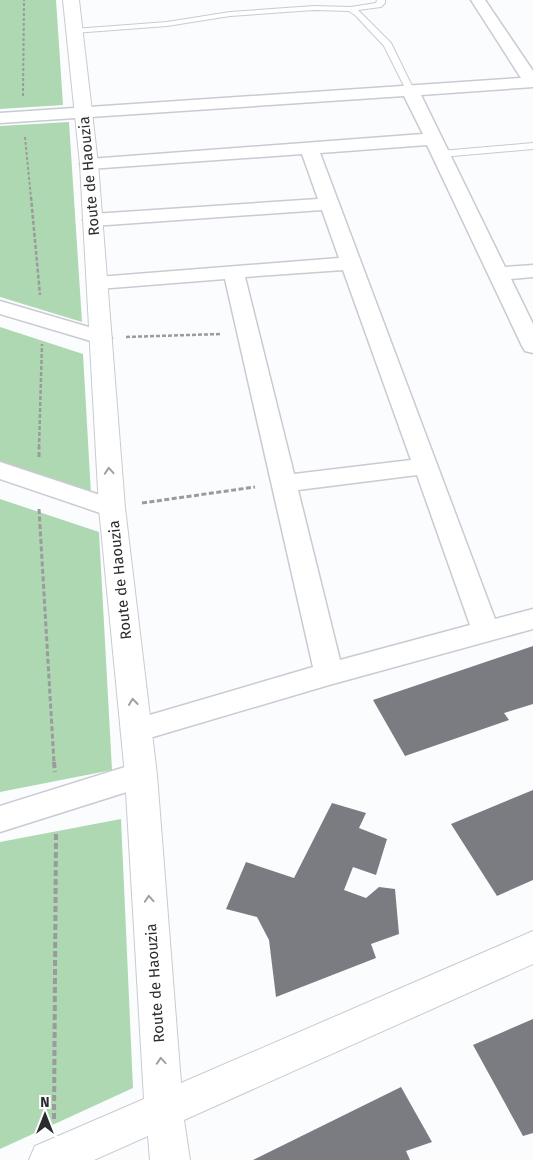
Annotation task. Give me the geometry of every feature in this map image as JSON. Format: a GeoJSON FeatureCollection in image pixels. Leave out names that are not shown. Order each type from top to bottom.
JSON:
{"type":"FeatureCollection","features":[{"type":"Feature","properties":{"kind":"street","name":"Route de Haouzia"},"geometry":{"type":"LineString","coordinates":[[71,0],[89,164],[112,508],[141,775],[164,1110],[170,1160]]}},
{"type":"Feature","properties":{"kind":"street"},"geometry":{"type":"LineString","coordinates":[[0,118],[532,82],[478,0]]}},
{"type":"Feature","properties":{"kind":"street"},"geometry":{"type":"LineString","coordinates":[[410,90],[533,346]]}},
{"type":"Feature","properties":{"kind":"street"},"geometry":{"type":"LineString","coordinates":[[89,164],[309,148],[437,147]]}},
{"type":"Feature","properties":{"kind":"street"},"geometry":{"type":"LineString","coordinates":[[309,148],[486,631]]}},
{"type":"Feature","properties":{"kind":"street"},"geometry":{"type":"LineString","coordinates":[[93,220],[330,204]]}},
{"type":"Feature","properties":{"kind":"street"},"geometry":{"type":"LineString","coordinates":[[98,283],[351,263]]}},
{"type":"Feature","properties":{"kind":"street"},"geometry":{"type":"LineString","coordinates":[[498,274],[533,271]]}},
{"type":"Feature","properties":{"kind":"street"},"geometry":{"type":"LineString","coordinates":[[234,272],[329,674]]}},
{"type":"Feature","properties":{"kind":"street"},"geometry":{"type":"LineString","coordinates":[[0,307],[101,338]]}},
{"type":"Feature","properties":{"kind":"street"},"geometry":{"type":"LineString","coordinates":[[284,483],[426,466]]}},
{"type":"Feature","properties":{"kind":"street"},"geometry":{"type":"LineString","coordinates":[[0,470],[112,508]]}},
{"type":"Feature","properties":{"kind":"street"},"geometry":{"type":"LineString","coordinates":[[136,730],[329,674],[533,619]]}},
{"type":"Feature","properties":{"kind":"street"},"geometry":{"type":"LineString","coordinates":[[0,819],[141,775]]}},
{"type":"Feature","properties":{"kind":"street"},"geometry":{"type":"LineString","coordinates":[[51,1159],[533,947]]}},
{"type":"Feature","properties":{"kind":"lane"},"geometry":{"type":"LineString","coordinates":[[74,31],[167,24],[230,14],[314,8],[351,9],[378,5],[381,3],[381,0]]}},
{"type":"Feature","properties":{"kind":"lane"},"geometry":{"type":"LineString","coordinates":[[351,9],[388,45],[410,90]]}},
{"type":"Feature","properties":{"kind":"lane"},"geometry":{"type":"LineString","coordinates":[[437,147],[533,146]]}},
{"type":"Feature","properties":{"kind":"path"},"geometry":{"type":"LineString","coordinates":[[24,0],[23,116],[42,320],[38,484],[56,802],[51,1159]]}},
{"type":"Feature","properties":{"kind":"path"},"geometry":{"type":"LineString","coordinates":[[101,338],[248,333]]}},
{"type":"Feature","properties":{"kind":"path"},"geometry":{"type":"LineString","coordinates":[[112,508],[284,483]]}},
{"type":"Feature","properties":{"kind":"green space"},"geometry":{"type":"Polygon","coordinates":[[[0,0],[56,0],[63,105],[0,109],[0,0]]]}},
{"type":"Feature","properties":{"kind":"green space"},"geometry":{"type":"Polygon","coordinates":[[[69,122],[82,322],[0,297],[0,126],[69,122]]]}},
{"type":"Feature","properties":{"kind":"green space"},"geometry":{"type":"Polygon","coordinates":[[[0,327],[83,354],[91,494],[0,464],[0,327]]]}},
{"type":"Feature","properties":{"kind":"green space"},"geometry":{"type":"Polygon","coordinates":[[[0,499],[99,532],[112,770],[0,792],[0,499]]]}},
{"type":"Feature","properties":{"kind":"green space"},"geometry":{"type":"Polygon","coordinates":[[[121,819],[133,1088],[0,1149],[0,842],[121,819]]]}},
{"type":"Feature","properties":{"kind":"building"},"geometry":{"type":"Polygon","coordinates":[[[533,646],[533,704],[504,713],[509,720],[405,756],[373,700],[533,646]]]}},
{"type":"Feature","properties":{"kind":"building"},"geometry":{"type":"Polygon","coordinates":[[[533,790],[533,880],[497,896],[451,824],[533,790]]]}},
{"type":"Feature","properties":{"kind":"building"},"geometry":{"type":"Polygon","coordinates":[[[332,803],[366,813],[359,828],[387,839],[376,875],[353,867],[344,890],[366,898],[379,887],[395,889],[399,934],[371,944],[376,958],[276,997],[269,940],[257,917],[226,909],[246,862],[294,878],[332,803]]]}},
{"type":"Feature","properties":{"kind":"building"},"geometry":{"type":"Polygon","coordinates":[[[533,1019],[533,1133],[523,1136],[473,1045],[533,1019]]]}},
{"type":"Feature","properties":{"kind":"building"},"geometry":{"type":"Polygon","coordinates":[[[401,1087],[432,1142],[406,1151],[410,1160],[253,1160],[401,1087]]]}}]}
